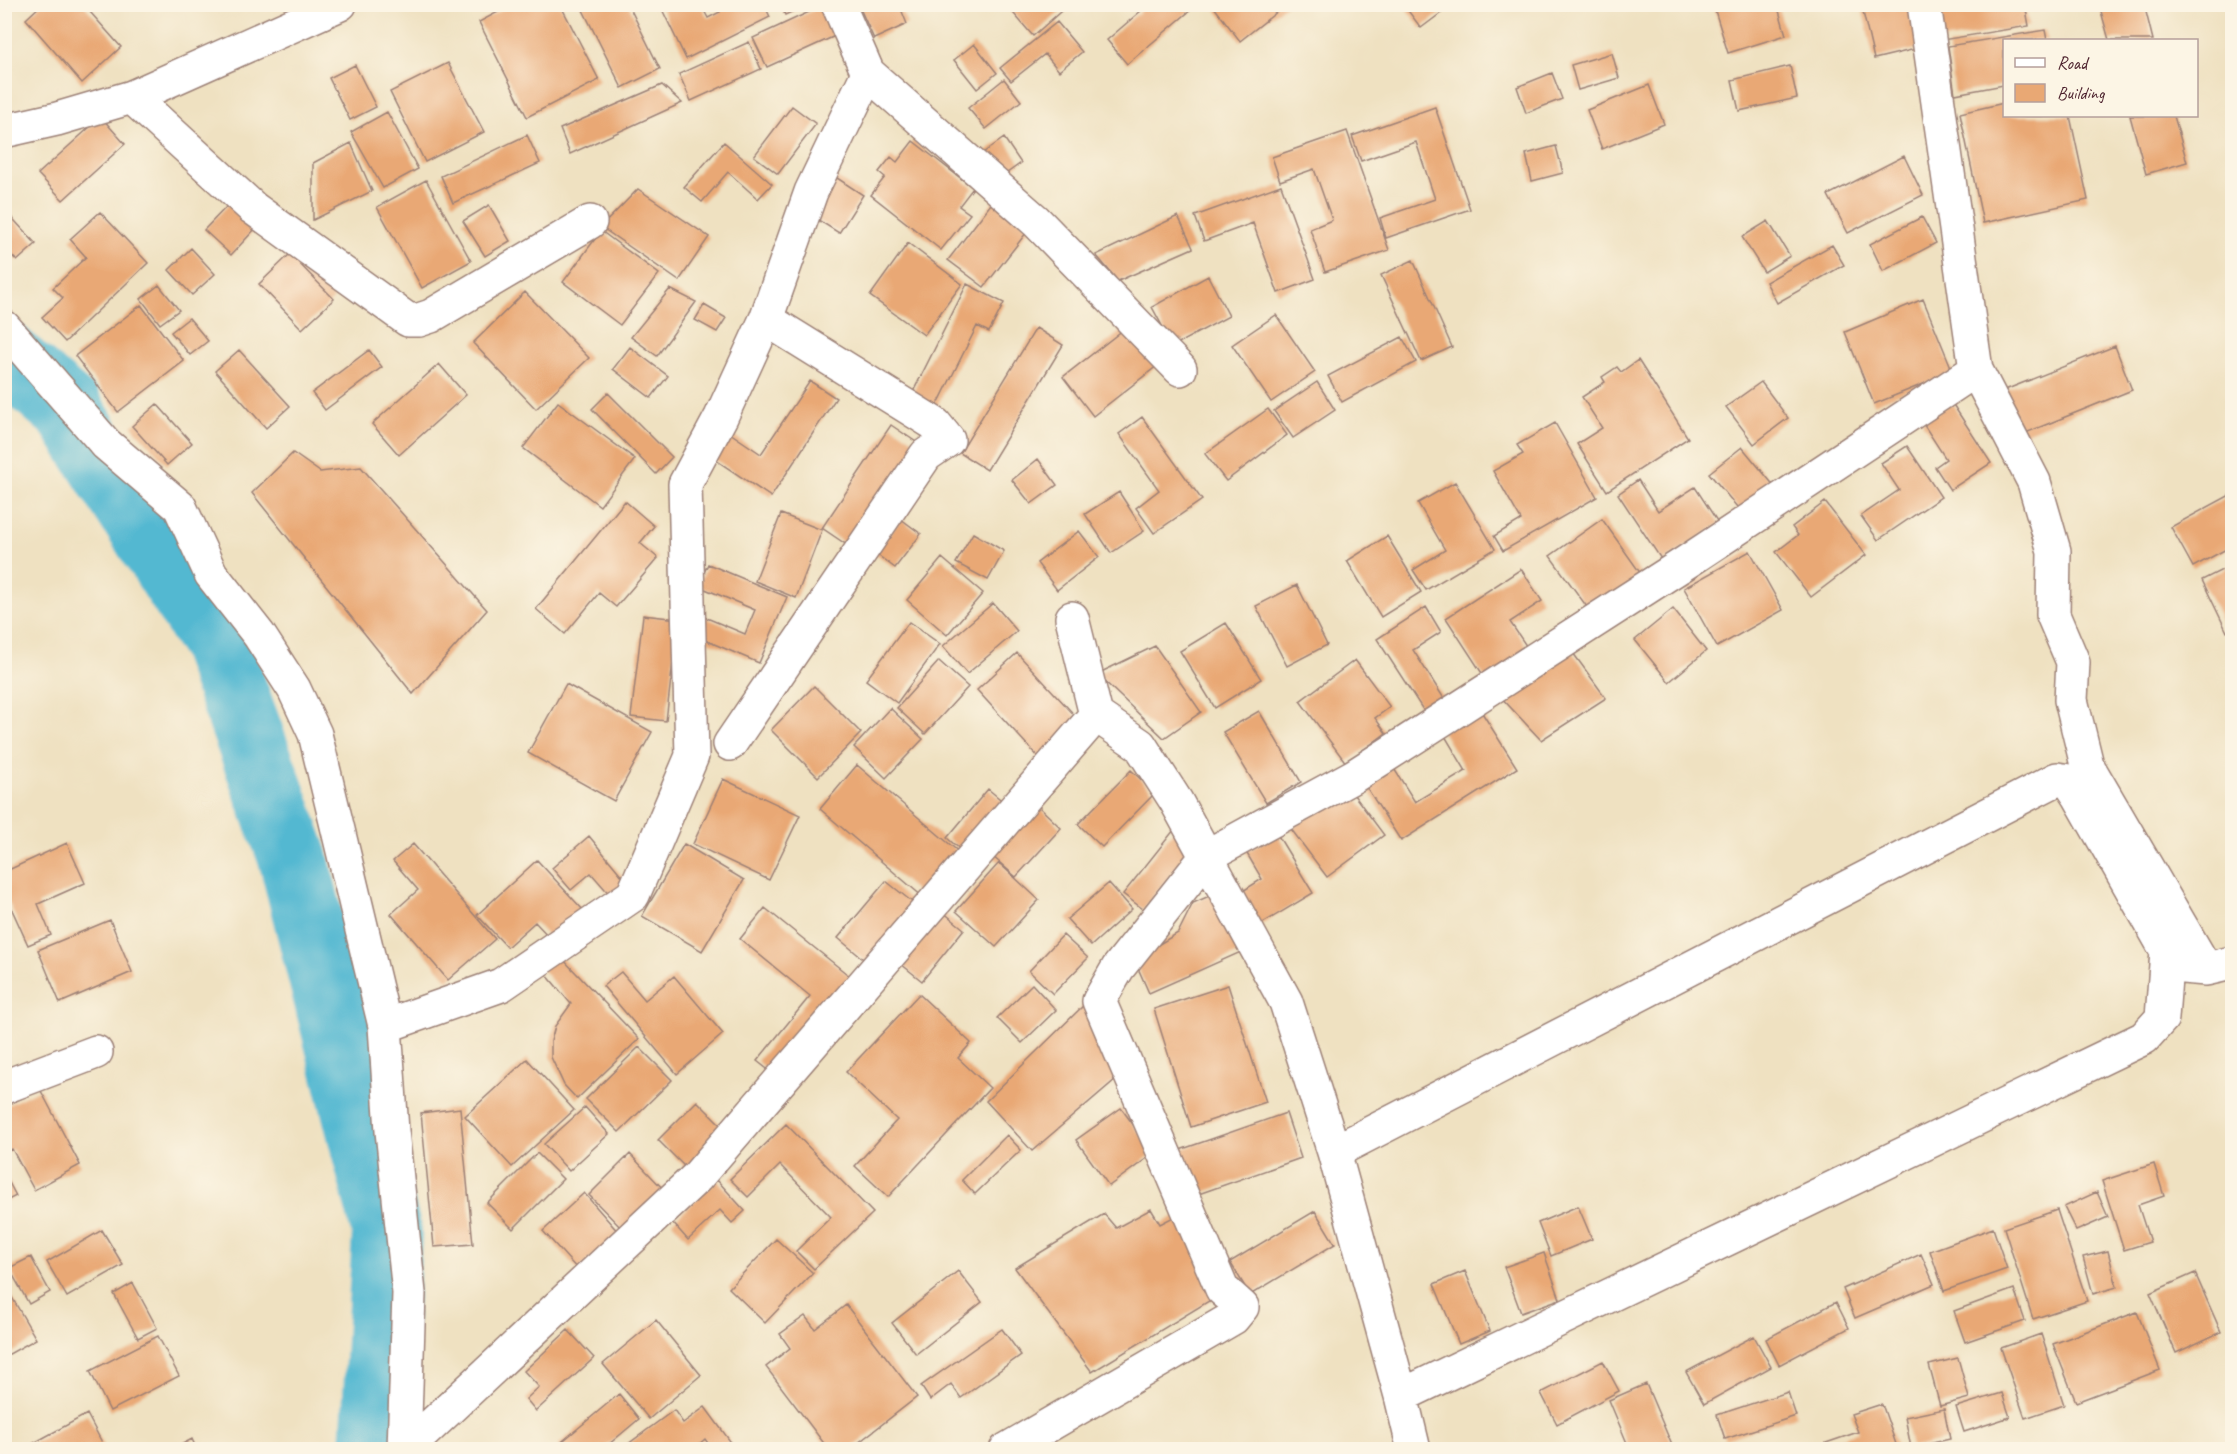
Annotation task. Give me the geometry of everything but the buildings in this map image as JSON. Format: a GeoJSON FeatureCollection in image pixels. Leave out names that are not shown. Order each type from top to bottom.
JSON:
{"type":"FeatureCollection","features":[{"type":"Feature","properties":{"kind":"street"},"geometry":{"type":"LineString","coordinates":[[4,131],[57,119],[132,97],[340,4]]}},
{"type":"Feature","properties":{"kind":"street"},"geometry":{"type":"LineString","coordinates":[[838,4],[868,73],[1036,221],[1180,369]]}},
{"type":"Feature","properties":{"kind":"street"},"geometry":{"type":"LineString","coordinates":[[1924,4],[1976,370],[2034,482],[2054,551],[2053,615],[2073,662],[2071,700],[2087,765],[2219,966]]}},
{"type":"Feature","properties":{"kind":"street"},"geometry":{"type":"LineString","coordinates":[[385,1026],[501,985],[633,895],[692,756],[684,484],[721,417],[766,319],[811,192],[868,73]]}},
{"type":"Feature","properties":{"kind":"street"},"geometry":{"type":"LineString","coordinates":[[132,97],[253,208],[408,320],[419,320],[430,316],[590,222]]}},
{"type":"Feature","properties":{"kind":"street"},"geometry":{"type":"LineString","coordinates":[[730,744],[926,455],[948,441],[935,424],[766,319]]}},
{"type":"Feature","properties":{"kind":"street"},"geometry":{"type":"LineString","coordinates":[[4,327],[106,444],[180,507],[212,574],[259,635],[294,689],[315,734],[385,1026],[392,1131],[409,1293],[405,1449]]}},
{"type":"Feature","properties":{"kind":"street"},"geometry":{"type":"LineString","coordinates":[[1006,1449],[1233,1318],[1242,1307],[1222,1289],[1099,1000],[1118,968],[1207,856],[1354,776],[1689,561],[1976,370]]}},
{"type":"Feature","properties":{"kind":"street"},"geometry":{"type":"LineString","coordinates":[[1072,618],[1096,715],[1140,746],[1176,801],[1286,1002],[1334,1152],[1414,1449]]}},
{"type":"Feature","properties":{"kind":"street"},"geometry":{"type":"LineString","coordinates":[[405,1449],[697,1177],[1096,715]]}},
{"type":"Feature","properties":{"kind":"street"},"geometry":{"type":"LineString","coordinates":[[1334,1152],[2057,778],[2069,781],[2079,796],[2167,951],[2183,967],[2219,966]]}},
{"type":"Feature","properties":{"kind":"street"},"geometry":{"type":"LineString","coordinates":[[1401,1396],[2144,1038],[2163,1018],[2167,951]]}},
{"type":"Feature","properties":{"kind":"street"},"geometry":{"type":"LineString","coordinates":[[4,1087],[96,1052]]}},
{"type":"Feature","properties":{"kind":"waterway"},"geometry":{"type":"LineString","coordinates":[[4,355],[69,411],[215,642],[293,857],[387,1233],[375,1450]]}}]}
